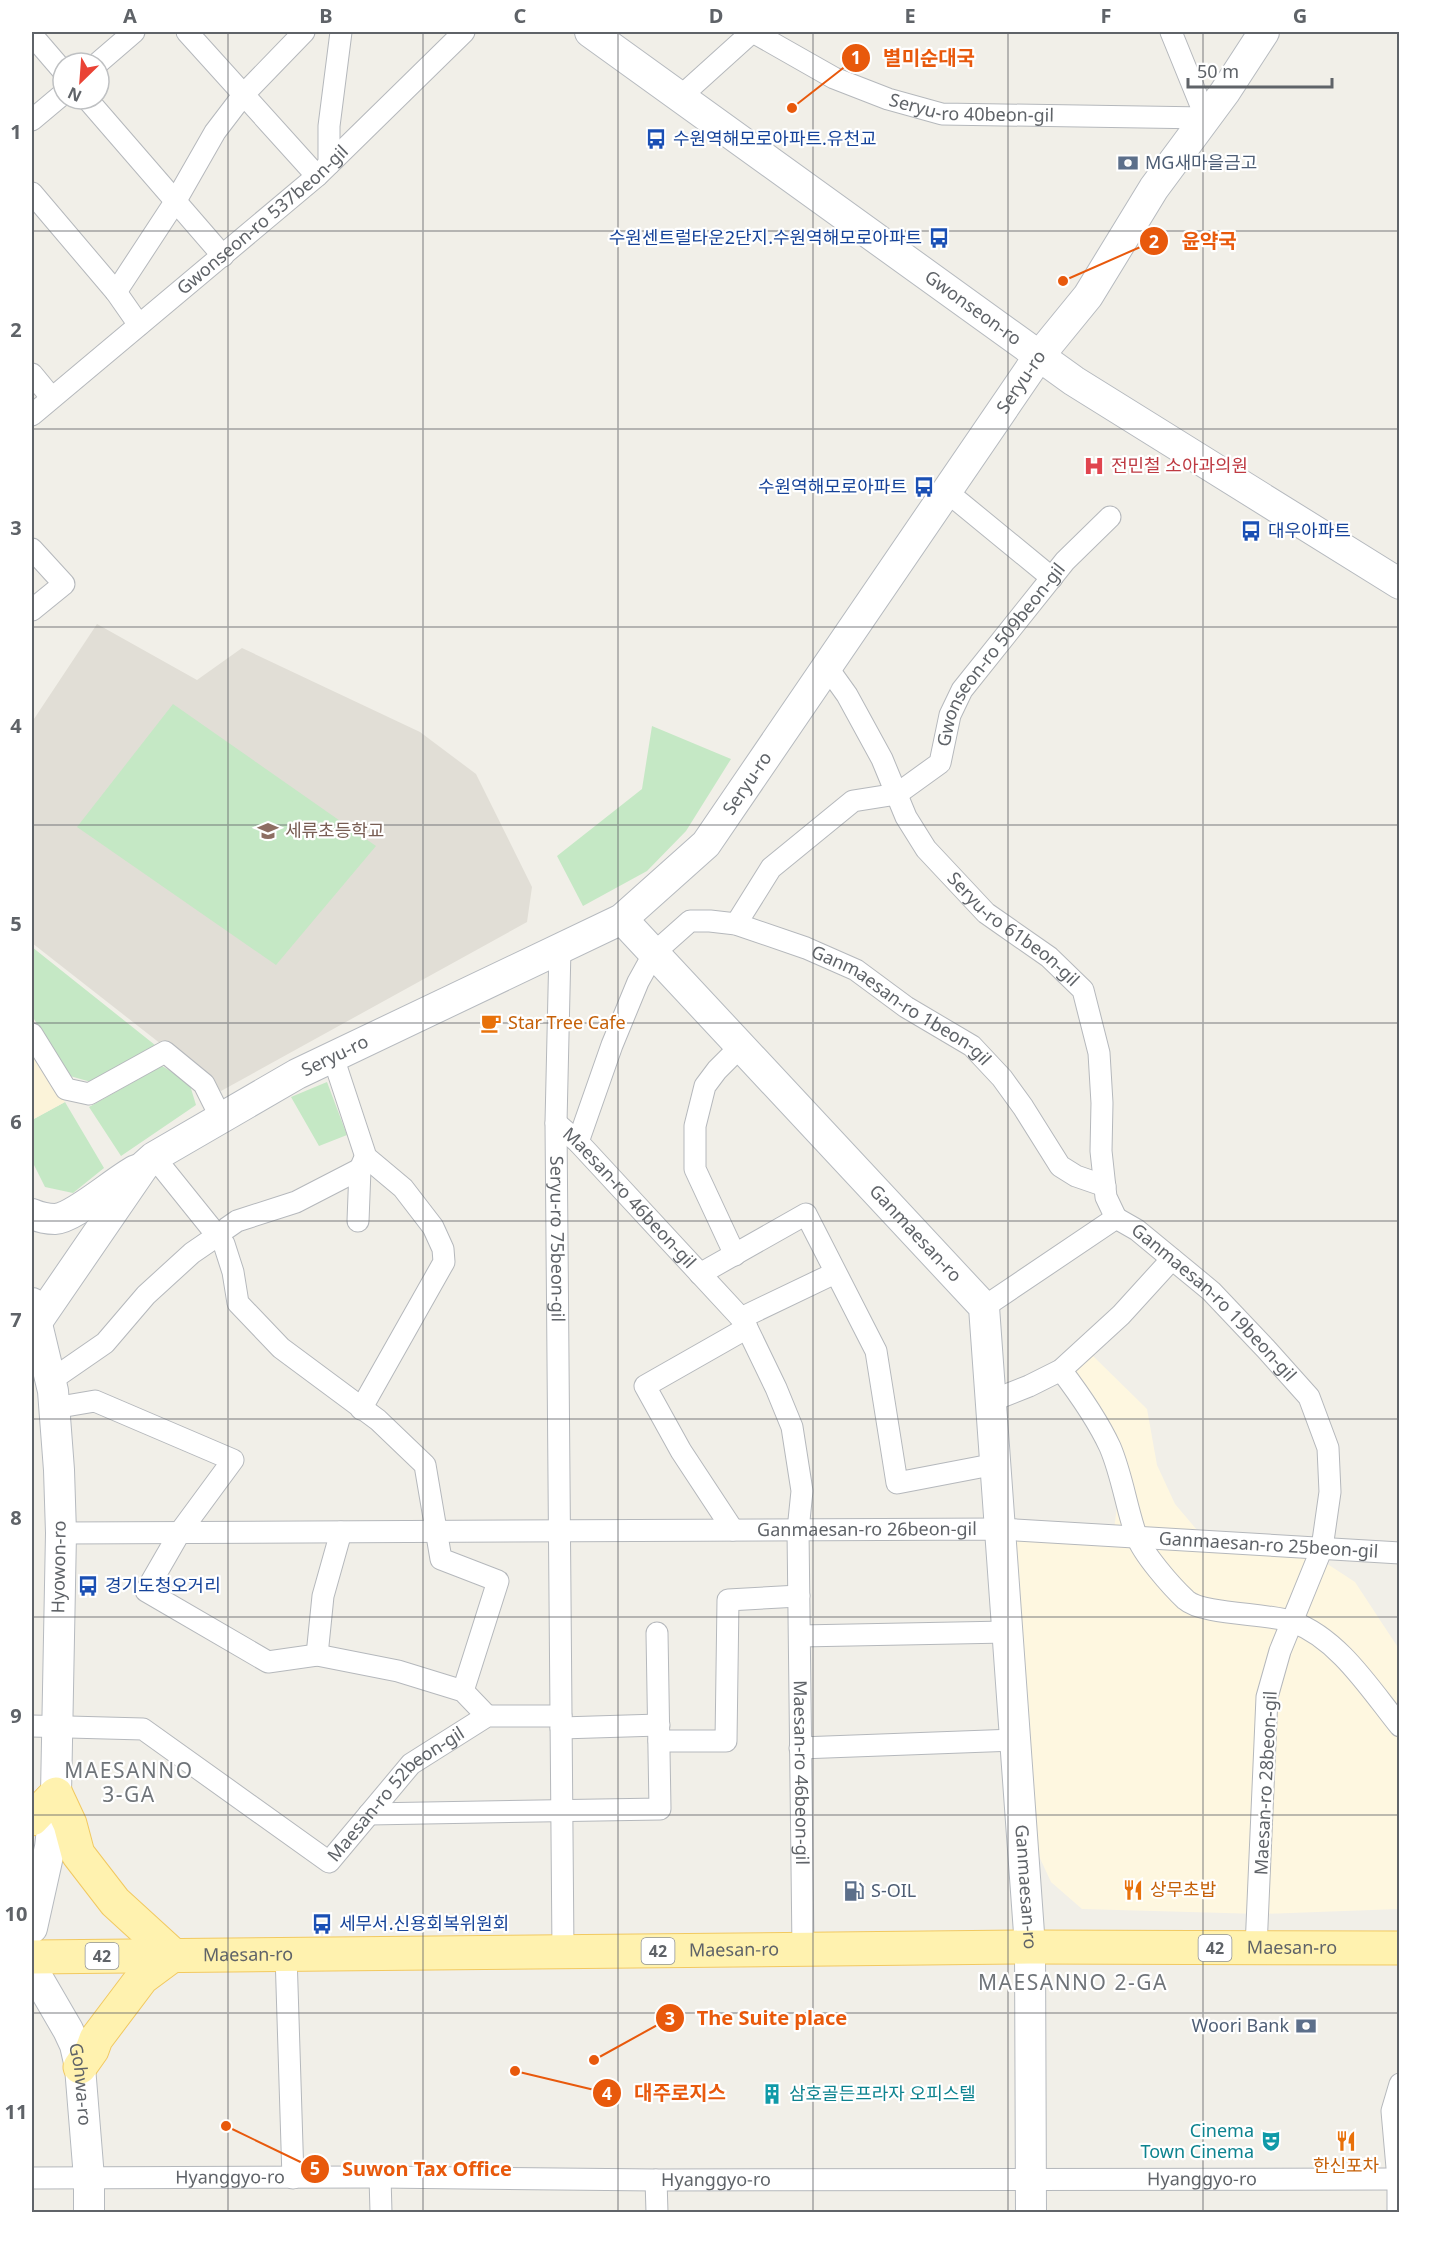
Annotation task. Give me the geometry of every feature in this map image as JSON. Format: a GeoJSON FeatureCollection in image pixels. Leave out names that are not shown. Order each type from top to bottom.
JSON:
{"type":"FeatureCollection","features":[{"type":"Feature","properties":{"kind":"main road"},"geometry":{"type":"LineString","coordinates":[[32,1820],[56,1794],[70,1824],[78,1854],[115,1902],[173,1955],[142,1978],[96,2039],[92,2050],[80,2067]]}},
{"type":"Feature","properties":{"kind":"main road","name":"Maesan-ro"},"geometry":{"type":"LineString","coordinates":[[32,1957],[1030,1947],[1400,1948]]}},
{"type":"Feature","properties":{"kind":"street"},"geometry":{"type":"LineString","coordinates":[[111,52],[134,32]]}},
{"type":"Feature","properties":{"kind":"street"},"geometry":{"type":"LineString","coordinates":[[187,32],[244,94],[323,170]]}},
{"type":"Feature","properties":{"kind":"street"},"geometry":{"type":"LineString","coordinates":[[116,292],[175,202],[215,132],[244,94],[304,32]]}},
{"type":"Feature","properties":{"kind":"street"},"geometry":{"type":"LineString","coordinates":[[323,170],[341,32]]}},
{"type":"Feature","properties":{"kind":"street","name":"Gwonseon-ro 537beon-gil"},"geometry":{"type":"LineString","coordinates":[[32,415],[323,170],[464,32]]}},
{"type":"Feature","properties":{"kind":"street","name":"Gwonseon-ro"},"geometry":{"type":"LineString","coordinates":[[590,32],[1038,356],[1400,584]]}},
{"type":"Feature","properties":{"kind":"street"},"geometry":{"type":"LineString","coordinates":[[681,97],[753,32]]}},
{"type":"Feature","properties":{"kind":"street","name":"Seryu-ro 40beon-gil"},"geometry":{"type":"LineString","coordinates":[[753,32],[834,78],[888,99],[942,114],[1206,118]]}},
{"type":"Feature","properties":{"kind":"street"},"geometry":{"type":"LineString","coordinates":[[1171,32],[1206,118]]}},
{"type":"Feature","properties":{"kind":"street","name":"Seryu-ro"},"geometry":{"type":"LineString","coordinates":[[34,1312],[149,1161],[297,1074],[622,919],[706,844],[1038,356],[1088,296],[1154,188],[1206,118],[1264,32]]}},
{"type":"Feature","properties":{"kind":"street"},"geometry":{"type":"LineString","coordinates":[[32,35],[51,57]]}},
{"type":"Feature","properties":{"kind":"street"},"geometry":{"type":"LineString","coordinates":[[32,120],[51,104]]}},
{"type":"Feature","properties":{"kind":"street"},"geometry":{"type":"LineString","coordinates":[[97,111],[223,256]]}},
{"type":"Feature","properties":{"kind":"street"},"geometry":{"type":"LineString","coordinates":[[32,193],[116,292],[139,325]]}},
{"type":"Feature","properties":{"kind":"street"},"geometry":{"type":"LineString","coordinates":[[32,374],[51,397]]}},
{"type":"Feature","properties":{"kind":"street"},"geometry":{"type":"LineString","coordinates":[[946,491],[1052,578]]}},
{"type":"Feature","properties":{"kind":"street","name":"Gwonseon-ro 509beon-gil"},"geometry":{"type":"LineString","coordinates":[[897,794],[940,763],[950,715],[962,690],[1065,561],[1110,517]]}},
{"type":"Feature","properties":{"kind":"street"},"geometry":{"type":"LineString","coordinates":[[32,549],[64,584],[32,610]]}},
{"type":"Feature","properties":{"kind":"street","name":"Seryu-ro 61beon-gil"},"geometry":{"type":"LineString","coordinates":[[827,667],[847,695],[882,759],[906,817],[926,849],[986,913],[1049,957],[1083,990],[1099,1053],[1102,1103],[1101,1151],[1106,1197],[1116,1218]]}},
{"type":"Feature","properties":{"kind":"street"},"geometry":{"type":"LineString","coordinates":[[736,924],[771,868],[797,846],[854,801],[897,794]]}},
{"type":"Feature","properties":{"kind":"street","name":"Ganmaesan-ro"},"geometry":{"type":"LineString","coordinates":[[622,919],[984,1307],[1030,1947],[1031,2212]]}},
{"type":"Feature","properties":{"kind":"street","name":"Ganmaesan-ro 1beon-gil"},"geometry":{"type":"LineString","coordinates":[[654,953],[690,921],[710,921],[736,924],[806,948],[856,970],[906,1007],[972,1046],[1002,1078],[1060,1166],[1076,1176],[1105,1186]]}},
{"type":"Feature","properties":{"kind":"street","name":"Seryu-ro 75beon-gil"},"geometry":{"type":"LineString","coordinates":[[559,1531],[556,1123],[560,948]]}},
{"type":"Feature","properties":{"kind":"street"},"geometry":{"type":"LineString","coordinates":[[578,1142],[612,1045],[638,982],[654,953]]}},
{"type":"Feature","properties":{"kind":"street"},"geometry":{"type":"LineString","coordinates":[[32,1034],[66,1089],[89,1094],[165,1053],[204,1084],[221,1118]]}},
{"type":"Feature","properties":{"kind":"street"},"geometry":{"type":"LineString","coordinates":[[735,1255],[695,1169],[695,1126],[705,1086],[741,1046]]}},
{"type":"Feature","properties":{"kind":"street"},"geometry":{"type":"LineString","coordinates":[[333,1057],[363,1163],[358,1221]]}},
{"type":"Feature","properties":{"kind":"street","name":"Maesan-ro 46beon-gil"},"geometry":{"type":"LineString","coordinates":[[556,1123],[578,1142],[744,1323],[776,1388],[792,1427],[802,1491],[798,1530],[803,1950]]}},
{"type":"Feature","properties":{"kind":"street"},"geometry":{"type":"LineString","coordinates":[[32,1214],[47,1219],[65,1216],[149,1161],[224,1244],[233,1272],[238,1303],[282,1348],[378,1420],[425,1465],[441,1559],[498,1581],[463,1691]]}},
{"type":"Feature","properties":{"kind":"street"},"geometry":{"type":"LineString","coordinates":[[52,1395],[105,1344],[146,1295],[192,1253],[237,1221],[296,1202],[363,1163]]}},
{"type":"Feature","properties":{"kind":"street"},"geometry":{"type":"LineString","coordinates":[[362,1409],[444,1262],[443,1249],[427,1220],[403,1188],[363,1163]]}},
{"type":"Feature","properties":{"kind":"street","name":"Maesan-ro 46beon-gil"},"geometry":{"type":"LineString","coordinates":[[700,1274],[806,1214],[835,1273]]}},
{"type":"Feature","properties":{"kind":"street","name":"Ganmaesan-ro 19beon-gil"},"geometry":{"type":"LineString","coordinates":[[984,1307],[1116,1218],[1137,1230],[1211,1291],[1309,1397],[1328,1448],[1330,1492],[1323,1548]]}},
{"type":"Feature","properties":{"kind":"street"},"geometry":{"type":"LineString","coordinates":[[991,1401],[1061,1370],[1121,1316],[1172,1259]]}},
{"type":"Feature","properties":{"kind":"street"},"geometry":{"type":"LineString","coordinates":[[744,1323],[835,1273],[876,1352],[897,1483],[996,1464]]}},
{"type":"Feature","properties":{"kind":"street","name":"Hyowon-ro"},"geometry":{"type":"LineString","coordinates":[[32,1928],[50,1847],[56,1794],[44,1726],[45,1644],[60,1533],[59,1470],[52,1395],[34,1312]]}},
{"type":"Feature","properties":{"kind":"street","name":"Ganmaesan-ro 26beon-gil"},"geometry":{"type":"LineString","coordinates":[[733,1530],[681,1451],[645,1386],[744,1323]]}},
{"type":"Feature","properties":{"kind":"street","name":"Ganmaesan-ro 25beon-gil"},"geometry":{"type":"LineString","coordinates":[[1061,1370],[1093,1412],[1111,1449],[1137,1537]]}},
{"type":"Feature","properties":{"kind":"street"},"geometry":{"type":"LineString","coordinates":[[52,1395],[95,1401],[233,1460],[180,1532],[146,1591],[268,1662],[318,1655],[398,1671],[463,1691],[487,1716]]}},
{"type":"Feature","properties":{"kind":"street","name":"Ganmaesan-ro 26beon-gil"},"geometry":{"type":"LineString","coordinates":[[60,1533],[1000,1529]]}},
{"type":"Feature","properties":{"kind":"street","name":"Ganmaesan-ro 25beon-gil"},"geometry":{"type":"LineString","coordinates":[[1000,1529],[1400,1553]]}},
{"type":"Feature","properties":{"kind":"street"},"geometry":{"type":"LineString","coordinates":[[559,1531],[563,1952]]}},
{"type":"Feature","properties":{"kind":"street"},"geometry":{"type":"LineString","coordinates":[[318,1655],[323,1596],[342,1532]]}},
{"type":"Feature","properties":{"kind":"street"},"geometry":{"type":"LineString","coordinates":[[1137,1537],[1168,1582],[1189,1602],[1219,1610],[1292,1622],[1317,1636],[1339,1653],[1400,1726]]}},
{"type":"Feature","properties":{"kind":"street","name":"Maesan-ro 28beon-gil"},"geometry":{"type":"LineString","coordinates":[[1256,1948],[1267,1697],[1280,1651],[1323,1548]]}},
{"type":"Feature","properties":{"kind":"street"},"geometry":{"type":"LineString","coordinates":[[659,1733],[726,1741],[728,1600],[799,1596]]}},
{"type":"Feature","properties":{"kind":"street"},"geometry":{"type":"LineString","coordinates":[[800,1636],[1007,1632]]}},
{"type":"Feature","properties":{"kind":"street"},"geometry":{"type":"LineString","coordinates":[[369,1814],[660,1809],[657,1633]]}},
{"type":"Feature","properties":{"kind":"street","name":"Maesan-ro 52beon-gil"},"geometry":{"type":"LineString","coordinates":[[44,1726],[143,1729],[329,1862],[411,1764],[487,1716],[659,1733]]}},
{"type":"Feature","properties":{"kind":"street"},"geometry":{"type":"LineString","coordinates":[[800,1748],[1015,1740]]}},
{"type":"Feature","properties":{"kind":"street"},"geometry":{"type":"LineString","coordinates":[[286,1954],[293,2178]]}},
{"type":"Feature","properties":{"kind":"street","name":"Gohwa-ro"},"geometry":{"type":"LineString","coordinates":[[32,1968],[75,2045],[80,2067],[89,2178],[88,2212]]}},
{"type":"Feature","properties":{"kind":"street"},"geometry":{"type":"LineString","coordinates":[[1398,2212],[1399,2180],[1392,2111],[1400,2084]]}},
{"type":"Feature","properties":{"kind":"street"},"geometry":{"type":"LineString","coordinates":[[380,2177],[381,2212]]}},
{"type":"Feature","properties":{"kind":"street","name":"Hyanggyo-ro"},"geometry":{"type":"LineString","coordinates":[[32,2178],[1399,2180]]}},
{"type":"Feature","properties":{"kind":"street"},"geometry":{"type":"LineString","coordinates":[[656,2180],[657,2212]]}},
{"type":"Feature","properties":{"kind":"shaded area","name":"세류초등학교"},"geometry":{"type":"Polygon","coordinates":[[[97,624],[197,680],[242,648],[420,732],[476,774],[532,887],[527,922],[221,1091],[32,943],[32,722],[97,624]]]}},
{"type":"Feature","properties":{"kind":"shaded area"},"geometry":{"type":"Polygon","coordinates":[[[1092,1355],[1147,1409],[1157,1465],[1175,1504],[1214,1550],[1309,1552],[1355,1582],[1399,1649],[1399,1909],[1261,1914],[1082,1909],[1051,1882],[1026,1828],[1005,1534],[1113,1538],[1120,1481],[1060,1373],[1092,1355]]]}},
{"type":"Feature","properties":{"kind":"green space"},"geometry":{"type":"Polygon","coordinates":[[[173,704],[376,846],[276,965],[77,827],[173,704]]]}},
{"type":"Feature","properties":{"kind":"green space"},"geometry":{"type":"Polygon","coordinates":[[[652,726],[731,759],[686,831],[647,871],[583,906],[557,856],[642,789],[652,726]]]}},
{"type":"Feature","properties":{"kind":"green space"},"geometry":{"type":"Polygon","coordinates":[[[32,947],[155,1045],[91,1082],[70,1076],[32,1016],[32,947]]]}},
{"type":"Feature","properties":{"kind":"green space"},"geometry":{"type":"Polygon","coordinates":[[[162,1066],[189,1082],[196,1105],[121,1156],[89,1107],[162,1066]]]}},
{"type":"Feature","properties":{"kind":"green space"},"geometry":{"type":"Polygon","coordinates":[[[327,1082],[347,1135],[319,1146],[291,1097],[327,1082]]]}},
{"type":"Feature","properties":{"kind":"green space"},"geometry":{"type":"Polygon","coordinates":[[[65,1102],[104,1168],[73,1193],[45,1187],[32,1161],[32,1120],[65,1102]]]}},
{"type":"Feature","properties":{"kind":"sand"},"geometry":{"type":"Polygon","coordinates":[[[32,1048],[65,1102],[32,1120],[32,1048]]]}},
{"type":"Feature","properties":{"kind":"place","name":"별미순대국"},"geometry":{"type":"Point","coordinates":[792,108]}},
{"type":"Feature","properties":{"kind":"place","name":"수원역해모로아파트.유천교"},"geometry":{"type":"Point","coordinates":[656,139]}},
{"type":"Feature","properties":{"kind":"place","name":"MG새마을금고"},"geometry":{"type":"Point","coordinates":[1128,163]}},
{"type":"Feature","properties":{"kind":"place","name":"수원센트럴타운2단지.수원역해모로아파트"},"geometry":{"type":"Point","coordinates":[939,238]}},
{"type":"Feature","properties":{"kind":"place","name":"윤약국"},"geometry":{"type":"Point","coordinates":[1063,281]}},
{"type":"Feature","properties":{"kind":"place","name":"전민철 소아과의원"},"geometry":{"type":"Point","coordinates":[1094,466]}},
{"type":"Feature","properties":{"kind":"place","name":"수원역해모로아파트"},"geometry":{"type":"Point","coordinates":[924,487]}},
{"type":"Feature","properties":{"kind":"place","name":"대우아파트"},"geometry":{"type":"Point","coordinates":[1251,531]}},
{"type":"Feature","properties":{"kind":"place","name":"세류초등학교"},"geometry":{"type":"Point","coordinates":[268,831]}},
{"type":"Feature","properties":{"kind":"place","name":"Star Tree Cafe"},"geometry":{"type":"Point","coordinates":[491,1023]}},
{"type":"Feature","properties":{"kind":"place","name":"경기도청오거리"},"geometry":{"type":"Point","coordinates":[88,1586]}},
{"type":"Feature","properties":{"kind":"place","name":"상무초밥"},"geometry":{"type":"Point","coordinates":[1133,1890]}},
{"type":"Feature","properties":{"kind":"place","name":"S-OIL"},"geometry":{"type":"Point","coordinates":[854,1891]}},
{"type":"Feature","properties":{"kind":"place","name":"세무서.신용회복위원회"},"geometry":{"type":"Point","coordinates":[322,1924]}},
{"type":"Feature","properties":{"kind":"place","name":"Woori Bank"},"geometry":{"type":"Point","coordinates":[1306,2026]}},
{"type":"Feature","properties":{"kind":"place","name":"The Suite place"},"geometry":{"type":"Point","coordinates":[594,2060]}},
{"type":"Feature","properties":{"kind":"place","name":"대주로지스"},"geometry":{"type":"Point","coordinates":[515,2071]}},
{"type":"Feature","properties":{"kind":"place","name":"삼호골든프라자 오피스텔"},"geometry":{"type":"Point","coordinates":[772,2094]}},
{"type":"Feature","properties":{"kind":"place","name":"Suwon Tax Office"},"geometry":{"type":"Point","coordinates":[226,2126]}},
{"type":"Feature","properties":{"kind":"place","name":"Cinema Town Cinema"},"geometry":{"type":"Point","coordinates":[1271,2141]}},
{"type":"Feature","properties":{"kind":"place","name":"한신포차"},"geometry":{"type":"Point","coordinates":[1346,2141]}},
{"type":"Feature","properties":{"kind":"district","name":"MAESANNO 3-GA"},"geometry":{"type":"Point","coordinates":[129,1783]}},
{"type":"Feature","properties":{"kind":"district","name":"MAESANNO 2-GA"},"geometry":{"type":"Point","coordinates":[1073,1983]}}]}
